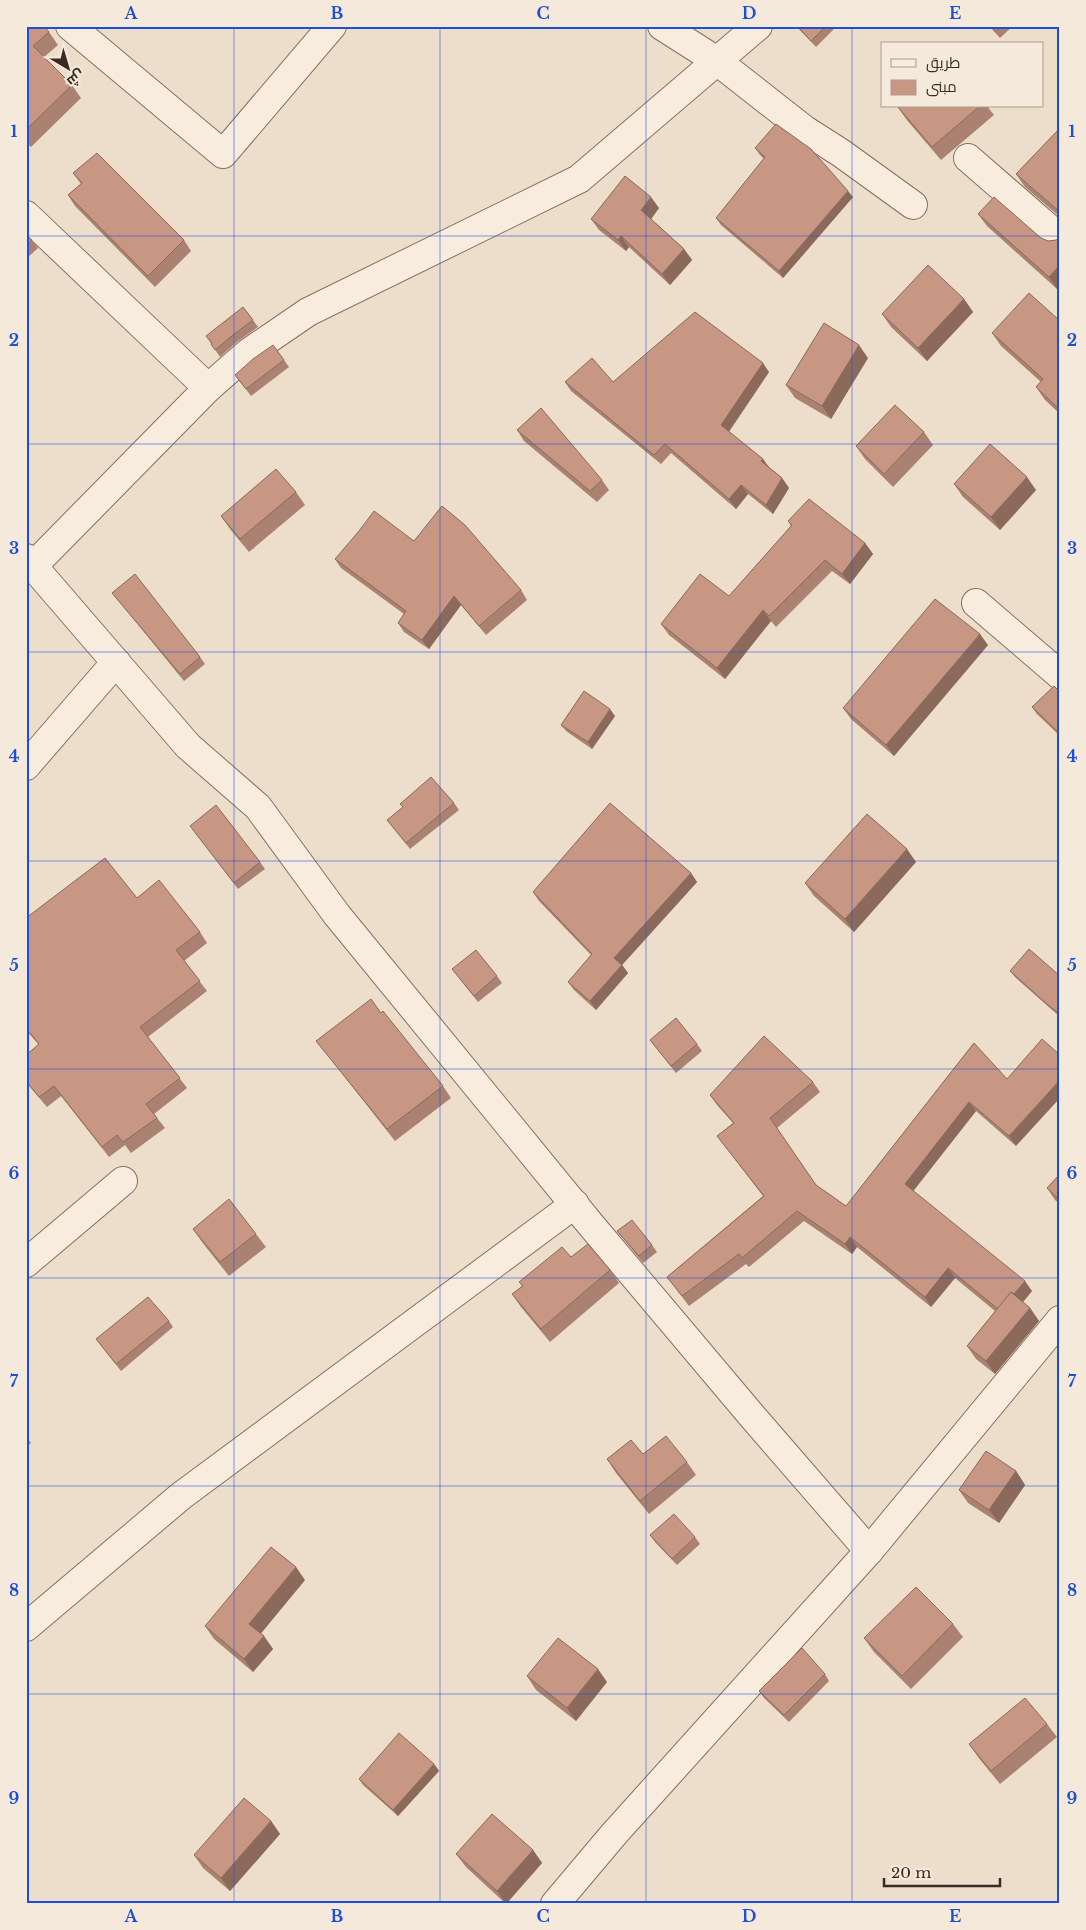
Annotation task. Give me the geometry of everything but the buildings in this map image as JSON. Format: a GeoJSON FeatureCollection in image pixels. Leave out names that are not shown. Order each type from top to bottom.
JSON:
{"type":"FeatureCollection","features":[{"type":"Feature","properties":{"kind":"street"},"geometry":{"type":"LineString","coordinates":[[70,26],[223,154],[332,26]]}},
{"type":"Feature","properties":{"kind":"street"},"geometry":{"type":"LineString","coordinates":[[662,26],[717,61],[805,130],[841,152],[913,205]]}},
{"type":"Feature","properties":{"kind":"street"},"geometry":{"type":"LineString","coordinates":[[758,26],[579,179],[308,312],[248,353],[208,388],[30,562],[188,746],[258,807],[338,915],[575,1204],[752,1416],[868,1550]]}},
{"type":"Feature","properties":{"kind":"street"},"geometry":{"type":"LineString","coordinates":[[968,158],[1060,238]]}},
{"type":"Feature","properties":{"kind":"street"},"geometry":{"type":"LineString","coordinates":[[26,215],[208,388]]}},
{"type":"Feature","properties":{"kind":"street"},"geometry":{"type":"LineString","coordinates":[[976,603],[1060,675]]}},
{"type":"Feature","properties":{"kind":"street"},"geometry":{"type":"LineString","coordinates":[[26,766],[116,662]]}},
{"type":"Feature","properties":{"kind":"street"},"geometry":{"type":"LineString","coordinates":[[26,1264],[123,1181]]}},
{"type":"Feature","properties":{"kind":"street"},"geometry":{"type":"LineString","coordinates":[[26,1627],[181,1496],[575,1204]]}},
{"type":"Feature","properties":{"kind":"street"},"geometry":{"type":"LineString","coordinates":[[555,1904],[614,1834],[868,1550],[1060,1320]]}}]}
